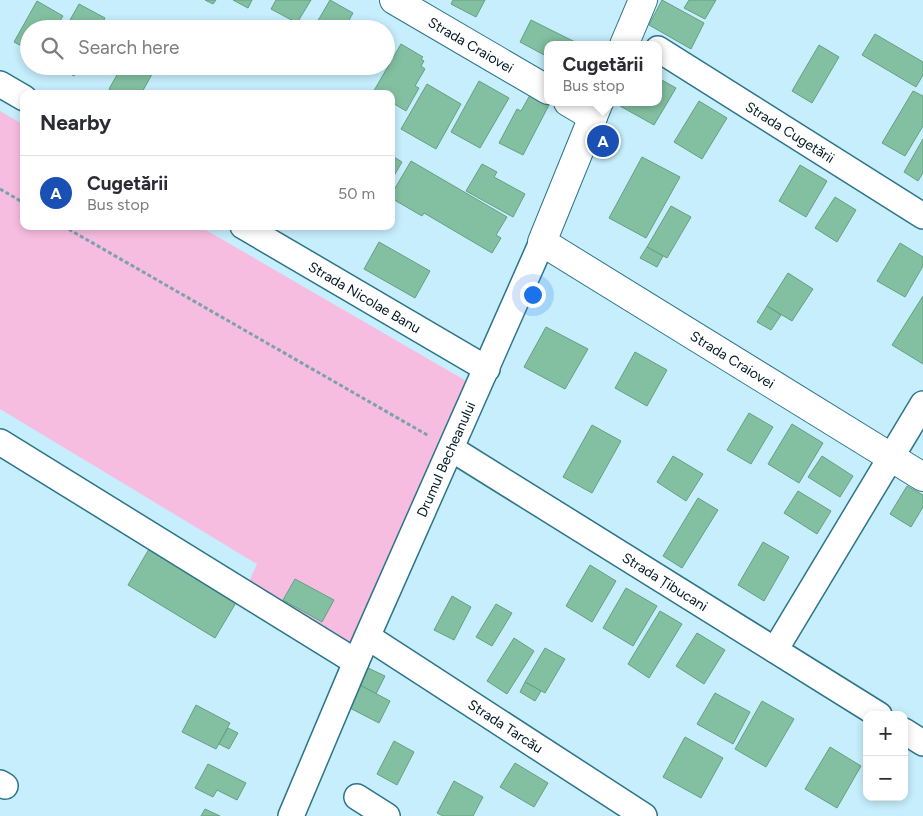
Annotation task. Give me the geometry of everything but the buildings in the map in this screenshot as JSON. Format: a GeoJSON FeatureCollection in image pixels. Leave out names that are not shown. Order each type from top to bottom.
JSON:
{"type":"FeatureCollection","features":[{"type":"Feature","properties":{"kind":"street","name":"Strada Craiovei"},"geometry":{"type":"LineString","coordinates":[[394,0],[544,88]]}},
{"type":"Feature","properties":{"kind":"street"},"geometry":{"type":"LineString","coordinates":[[635,40],[642,0]]}},
{"type":"Feature","properties":{"kind":"street","name":"Strada Cugetării"},"geometry":{"type":"LineString","coordinates":[[662,53],[923,216]]}},
{"type":"Feature","properties":{"kind":"street"},"geometry":{"type":"LineString","coordinates":[[0,84],[20,96]]}},
{"type":"Feature","properties":{"kind":"street"},"geometry":{"type":"LineString","coordinates":[[582,106],[596,110]]}},
{"type":"Feature","properties":{"kind":"street","name":"Drumul Becheanului"},"geometry":{"type":"LineString","coordinates":[[291,816],[356,662],[452,449],[542,242],[596,110]]}},
{"type":"Feature","properties":{"kind":"street","name":"Strada Nicolae Banu"},"geometry":{"type":"LineString","coordinates":[[250,230],[487,369]]}},
{"type":"Feature","properties":{"kind":"street","name":"Strada Craiovei"},"geometry":{"type":"LineString","coordinates":[[542,242],[923,477]]}},
{"type":"Feature","properties":{"kind":"street"},"geometry":{"type":"LineString","coordinates":[[776,650],[923,404]]}},
{"type":"Feature","properties":{"kind":"street"},"geometry":{"type":"LineString","coordinates":[[0,442],[356,662]]}},
{"type":"Feature","properties":{"kind":"street","name":"Strada Țibucani"},"geometry":{"type":"LineString","coordinates":[[452,449],[873,711]]}},
{"type":"Feature","properties":{"kind":"street","name":"Strada Tarcău"},"geometry":{"type":"LineString","coordinates":[[368,637],[644,816]]}},
{"type":"Feature","properties":{"kind":"street"},"geometry":{"type":"LineString","coordinates":[[908,734],[923,743]]}},
{"type":"Feature","properties":{"kind":"street"},"geometry":{"type":"LineString","coordinates":[[357,797],[387,816]]}},
{"type":"Feature","properties":{"kind":"path"},"geometry":{"type":"LineString","coordinates":[[0,190],[20,201]]}},
{"type":"Feature","properties":{"kind":"path"},"geometry":{"type":"LineString","coordinates":[[70,230],[428,436]]}},
{"type":"Feature","properties":{"kind":"shaded area"},"geometry":{"type":"Polygon","coordinates":[[[0,111],[20,123],[20,230],[206,230],[468,382],[354,659],[245,590],[257,564],[0,409],[0,111]]]}},
{"type":"Feature","properties":{"kind":"place","name":"Cugetării"},"geometry":{"type":"Point","coordinates":[603,141]}}]}
